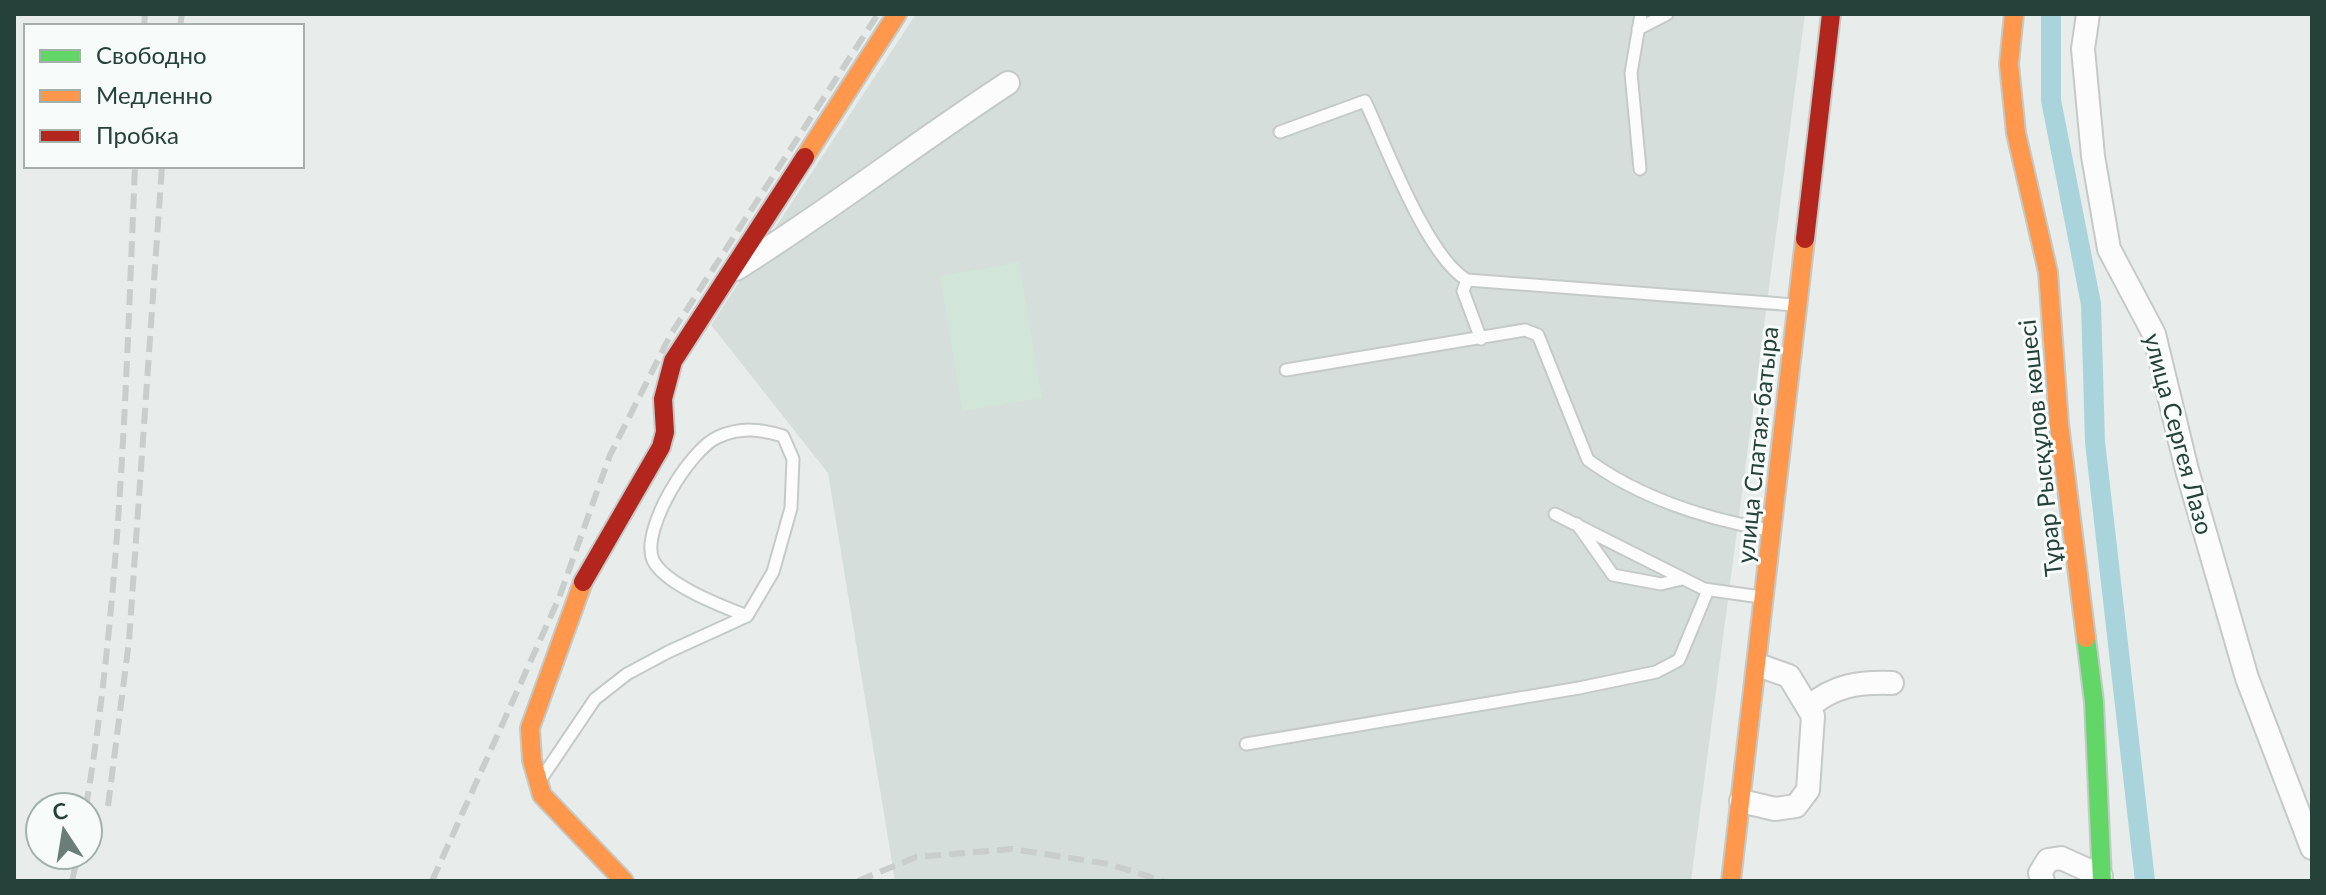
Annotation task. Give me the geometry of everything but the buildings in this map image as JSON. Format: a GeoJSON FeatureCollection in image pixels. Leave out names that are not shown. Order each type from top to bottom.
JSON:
{"type":"FeatureCollection","features":[{"type":"Feature","properties":{"kind":"street"},"geometry":{"type":"LineString","coordinates":[[624,881],[542,795],[532,760],[530,728],[577,591],[661,447],[665,432],[663,399],[673,361],[897,14]]}},
{"type":"Feature","properties":{"kind":"street","name":"улица Спатая-батыра"},"geometry":{"type":"LineString","coordinates":[[1733,880],[1831,14]]}},
{"type":"Feature","properties":{"kind":"street","name":"Тұрар Рысқұлов көшесі"},"geometry":{"type":"LineString","coordinates":[[2014,14],[2009,64],[2014,120],[2048,272],[2059,424],[2094,702],[2101,878]]}},
{"type":"Feature","properties":{"kind":"street","name":"улица Сергея Лазо"},"geometry":{"type":"LineString","coordinates":[[2088,14],[2083,49],[2093,156],[2109,249],[2154,334],[2187,470],[2247,678],[2312,848]]}},
{"type":"Feature","properties":{"kind":"street"},"geometry":{"type":"LineString","coordinates":[[732,271],[792,234],[922,138],[1008,83]]}},
{"type":"Feature","properties":{"kind":"street"},"geometry":{"type":"LineString","coordinates":[[1741,801],[1775,809],[1796,806],[1808,790],[1813,716],[1789,676],[1758,665]]}},
{"type":"Feature","properties":{"kind":"street"},"geometry":{"type":"LineString","coordinates":[[1809,707],[1826,692],[1859,682],[1892,683]]}},
{"type":"Feature","properties":{"kind":"street"},"geometry":{"type":"LineString","coordinates":[[2043,881],[2040,873],[2048,860],[2061,858],[2101,878]]}},
{"type":"Feature","properties":{"kind":"lane"},"geometry":{"type":"LineString","coordinates":[[1640,169],[1631,73],[1641,14]]}},
{"type":"Feature","properties":{"kind":"lane"},"geometry":{"type":"LineString","coordinates":[[1638,29],[1667,14]]}},
{"type":"Feature","properties":{"kind":"lane"},"geometry":{"type":"LineString","coordinates":[[1280,132],[1365,101],[1428,234],[1452,272],[1467,280],[1796,305]]}},
{"type":"Feature","properties":{"kind":"lane"},"geometry":{"type":"LineString","coordinates":[[1467,280],[1463,291],[1481,339]]}},
{"type":"Feature","properties":{"kind":"lane"},"geometry":{"type":"LineString","coordinates":[[1286,370],[1525,330],[1538,335],[1588,460],[1606,473],[1682,508],[1722,522],[1774,531]]}},
{"type":"Feature","properties":{"kind":"lane"},"geometry":{"type":"LineString","coordinates":[[538,783],[595,699],[640,666],[747,616],[773,572],[791,508],[793,459],[788,447],[783,436],[755,427],[716,437],[690,459],[651,537],[653,560],[665,574],[700,595],[747,616]]}},
{"type":"Feature","properties":{"kind":"lane"},"geometry":{"type":"LineString","coordinates":[[1555,514],[1708,590],[1766,598]]}},
{"type":"Feature","properties":{"kind":"lane"},"geometry":{"type":"LineString","coordinates":[[1576,523],[1613,575],[1661,584],[1682,579]]}},
{"type":"Feature","properties":{"kind":"lane"},"geometry":{"type":"LineString","coordinates":[[1246,744],[1579,688],[1656,672],[1679,660],[1708,590]]}},
{"type":"Feature","properties":{"kind":"shaded area"},"geometry":{"type":"Polygon","coordinates":[[[916,14],[1805,14],[1691,881],[895,881],[828,473],[711,325],[916,14]]]}},
{"type":"Feature","properties":{"kind":"green space"},"geometry":{"type":"Polygon","coordinates":[[[1019,262],[1042,398],[962,411],[940,276],[1019,262]]]}},
{"type":"Feature","properties":{"kind":"waterway"},"geometry":{"type":"LineString","coordinates":[[2051,14],[2051,100],[2091,304],[2095,442],[2145,881]]}},
{"type":"Feature","properties":{"kind":"railway"},"geometry":{"type":"LineString","coordinates":[[144,24],[145,14]]}},
{"type":"Feature","properties":{"kind":"railway"},"geometry":{"type":"LineString","coordinates":[[180,24],[182,14]]}},
{"type":"Feature","properties":{"kind":"railway"},"geometry":{"type":"LineString","coordinates":[[432,881],[559,598],[610,455],[671,334],[878,14]]}},
{"type":"Feature","properties":{"kind":"railway"},"geometry":{"type":"LineString","coordinates":[[88,791],[115,567],[135,168]]}},
{"type":"Feature","properties":{"kind":"railway"},"geometry":{"type":"LineString","coordinates":[[108,806],[129,641],[162,168]]}},
{"type":"Feature","properties":{"kind":"railway"},"geometry":{"type":"LineString","coordinates":[[858,881],[916,857],[1012,849],[1109,864],[1163,881]]}},
{"type":"Feature","properties":{"kind":"railway"},"geometry":{"type":"LineString","coordinates":[[72,881],[74,871]]}},
{"type":"Feature","properties":{"kind":"traffic: fast"},"geometry":{"type":"LineString","coordinates":[[2086,638],[2094,702],[2102,881]]}},
{"type":"Feature","properties":{"kind":"traffic: slow"},"geometry":{"type":"LineString","coordinates":[[805,157],[897,14]]}},
{"type":"Feature","properties":{"kind":"traffic: slow"},"geometry":{"type":"LineString","coordinates":[[2014,14],[2009,64],[2016,133],[2048,272],[2059,424],[2086,638]]}},
{"type":"Feature","properties":{"kind":"traffic: slow"},"geometry":{"type":"LineString","coordinates":[[1731,881],[1805,239]]}},
{"type":"Feature","properties":{"kind":"traffic: slow"},"geometry":{"type":"LineString","coordinates":[[583,582],[530,728],[532,760],[542,795],[624,881]]}},
{"type":"Feature","properties":{"kind":"traffic: jam"},"geometry":{"type":"LineString","coordinates":[[1805,239],[1831,14]]}},
{"type":"Feature","properties":{"kind":"traffic: jam"},"geometry":{"type":"LineString","coordinates":[[583,582],[661,447],[665,432],[663,399],[673,361],[805,157]]}}]}
